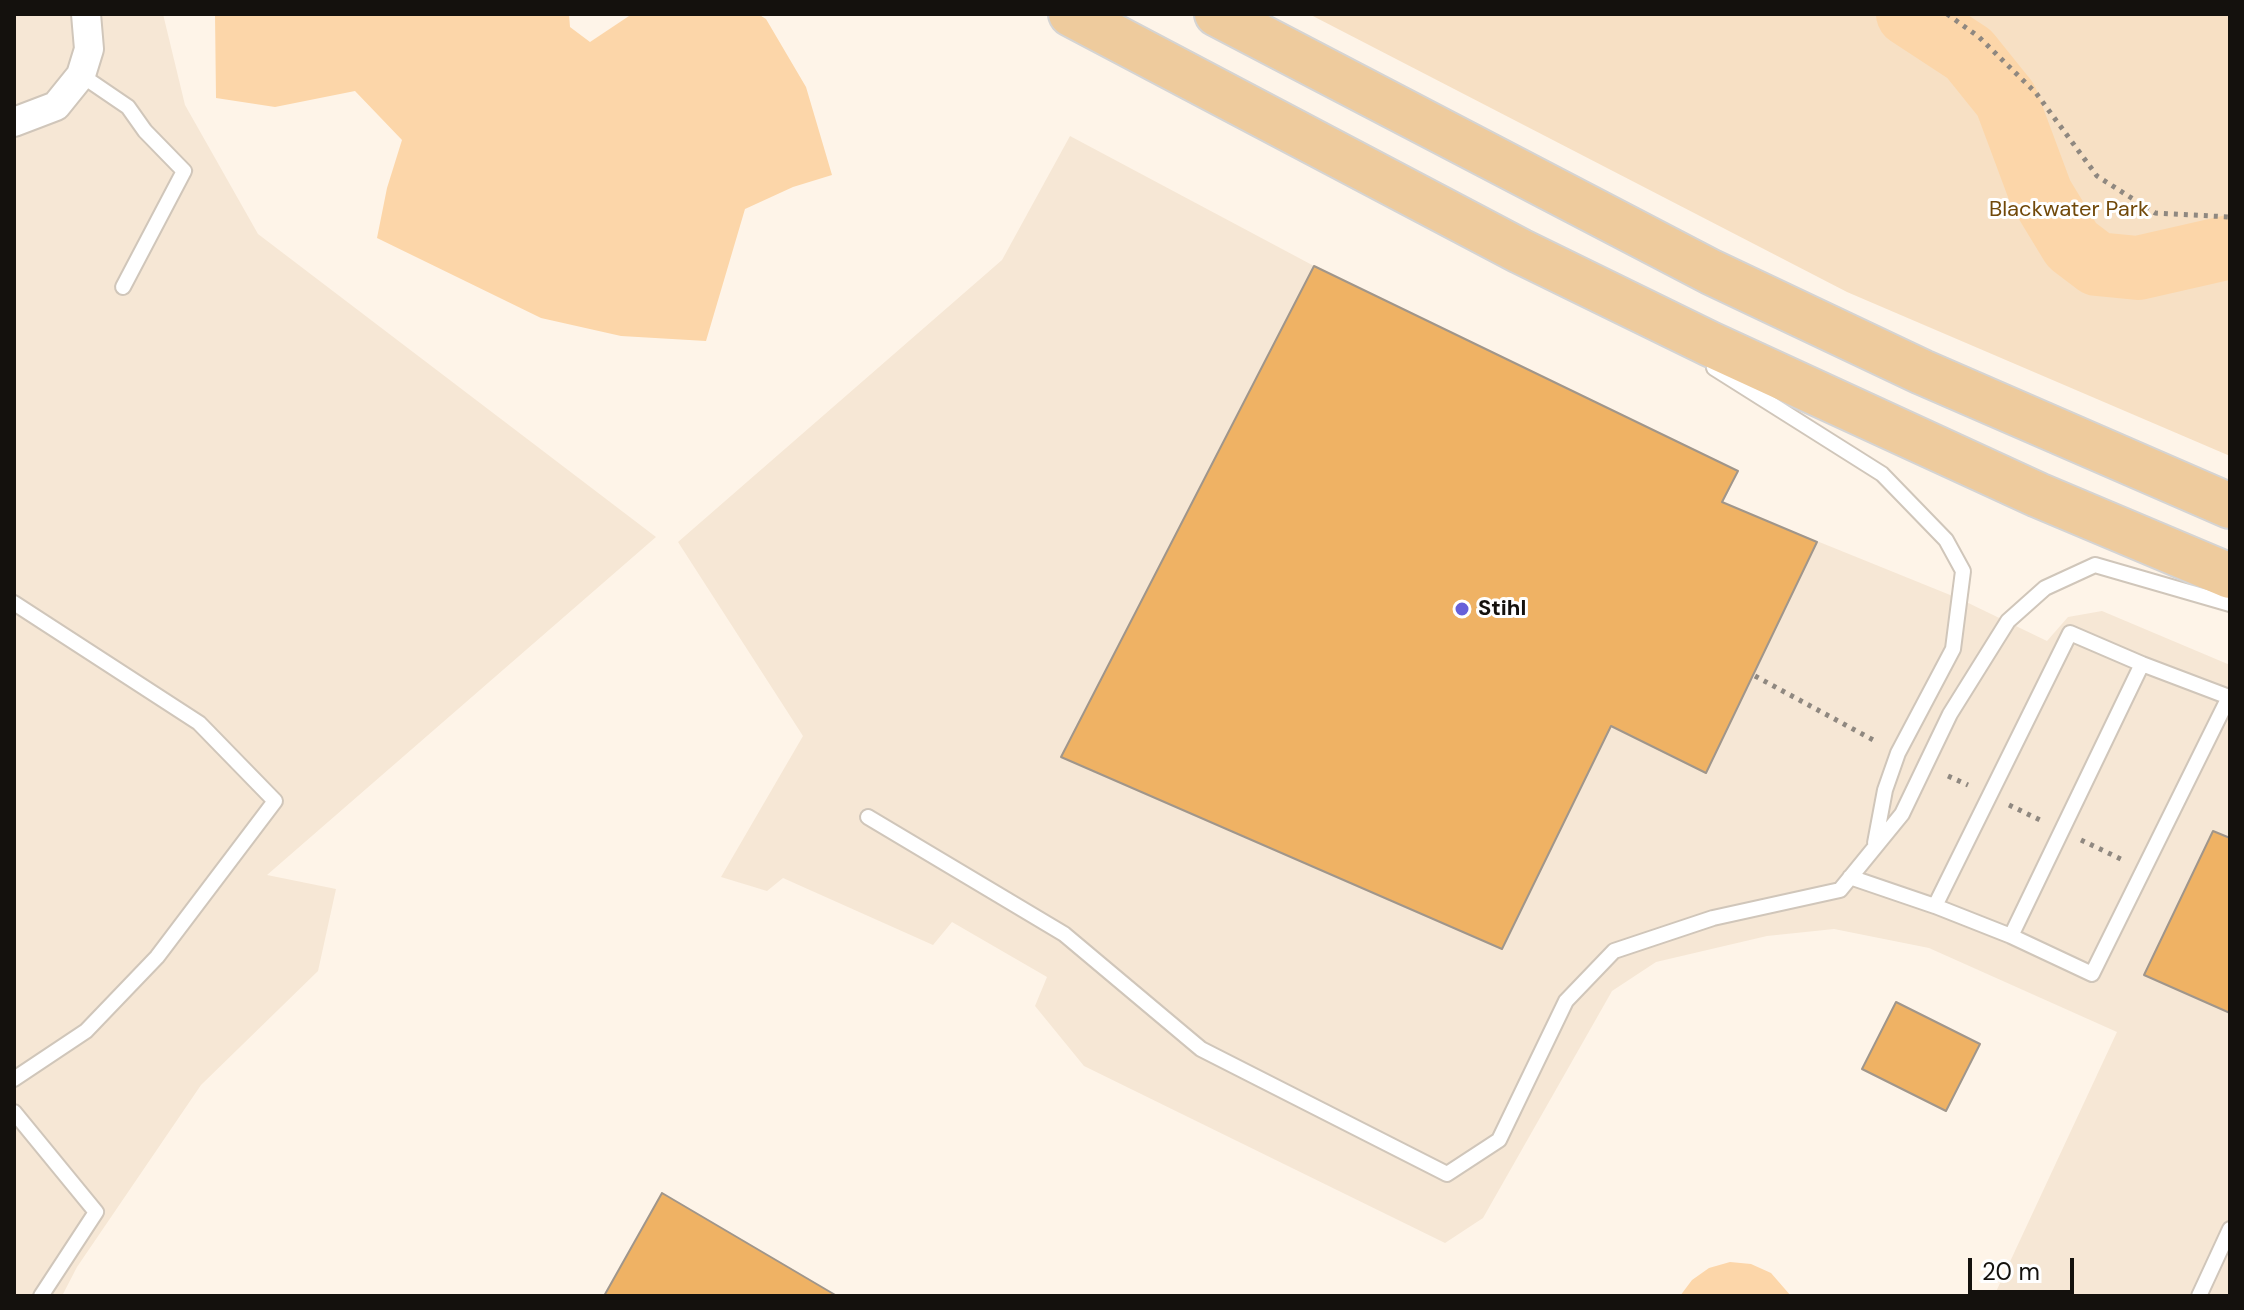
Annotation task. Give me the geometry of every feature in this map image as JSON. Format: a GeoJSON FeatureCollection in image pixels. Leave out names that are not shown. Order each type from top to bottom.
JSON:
{"type":"FeatureCollection","features":[{"type":"Feature","properties":{"kind":"main road"},"geometry":{"type":"LineString","coordinates":[[1071,14],[1520,251],[2038,495],[2230,576]]}},
{"type":"Feature","properties":{"kind":"main road"},"geometry":{"type":"LineString","coordinates":[[1217,14],[1711,272],[1922,372],[2230,506]]}},
{"type":"Feature","properties":{"kind":"street"},"geometry":{"type":"LineString","coordinates":[[14,122],[56,106],[81,75],[89,49],[86,14]]}},
{"type":"Feature","properties":{"kind":"lane"},"geometry":{"type":"LineString","coordinates":[[81,75],[128,107],[145,131],[184,171],[123,287]]}},
{"type":"Feature","properties":{"kind":"lane"},"geometry":{"type":"LineString","coordinates":[[1520,251],[1684,350]]}},
{"type":"Feature","properties":{"kind":"lane"},"geometry":{"type":"LineString","coordinates":[[1697,358],[1882,474],[1946,540],[1963,571],[1953,649],[1898,753],[1885,790],[1875,843]]}},
{"type":"Feature","properties":{"kind":"lane"},"geometry":{"type":"LineString","coordinates":[[868,817],[1064,934],[1201,1049],[1447,1174],[1499,1140],[1566,1001],[1614,951],[1713,918],[1840,890],[1875,843],[1902,814],[1950,714],[2008,621],[2045,588],[2095,565],[2230,604]]}},
{"type":"Feature","properties":{"kind":"lane"},"geometry":{"type":"LineString","coordinates":[[14,603],[199,723],[275,801],[157,957],[86,1031],[14,1079]]}},
{"type":"Feature","properties":{"kind":"lane"},"geometry":{"type":"LineString","coordinates":[[1850,877],[2011,936],[2092,974],[2229,697],[2070,633],[1935,906]]}},
{"type":"Feature","properties":{"kind":"lane"},"geometry":{"type":"LineString","coordinates":[[2011,936],[2142,664]]}},
{"type":"Feature","properties":{"kind":"lane"},"geometry":{"type":"LineString","coordinates":[[14,1112],[96,1212],[41,1296]]}},
{"type":"Feature","properties":{"kind":"lane"},"geometry":{"type":"LineString","coordinates":[[2199,1296],[2230,1229]]}},
{"type":"Feature","properties":{"kind":"path"},"geometry":{"type":"LineString","coordinates":[[1947,14],[1979,37],[2036,93],[2097,176],[2155,213],[2230,217]]}},
{"type":"Feature","properties":{"kind":"shaded area"},"geometry":{"type":"Polygon","coordinates":[[[14,14],[163,14],[185,105],[258,234],[656,537],[267,875],[336,889],[318,971],[201,1085],[77,1267],[62,1296],[14,1296],[14,14]]]}},
{"type":"Feature","properties":{"kind":"shaded area"},"geometry":{"type":"Polygon","coordinates":[[[215,14],[569,14],[570,27],[590,42],[632,14],[758,14],[766,19],[806,87],[832,175],[793,187],[745,209],[706,341],[621,336],[541,318],[377,238],[387,188],[402,140],[355,91],[275,107],[216,98],[215,14]]]}},
{"type":"Feature","properties":{"kind":"shaded area","name":"Stihl"},"geometry":{"type":"Polygon","coordinates":[[[1070,136],[1314,266],[1738,471],[1723,503],[1960,599],[2047,641],[2068,617],[2102,611],[2230,665],[2230,1296],[1994,1296],[2117,1032],[1929,948],[1834,929],[1767,936],[1656,962],[1612,991],[1483,1218],[1445,1243],[1084,1066],[1035,1006],[1047,977],[952,922],[933,945],[783,878],[767,891],[721,877],[803,736],[678,542],[1002,260],[1070,136]]]}},
{"type":"Feature","properties":{"kind":"shaded area"},"geometry":{"type":"Polygon","coordinates":[[[1730,1262],[1751,1264],[1771,1273],[1791,1296],[1680,1296],[1692,1280],[1709,1268],[1730,1262]]]}},
{"type":"Feature","properties":{"kind":"green space","name":"Blackwater Park"},"geometry":{"type":"Polygon","coordinates":[[[1309,14],[1877,14],[1984,63],[1899,14],[2230,14],[2230,456],[1847,292],[1309,14]]]}},
{"type":"Feature","properties":{"kind":"building","name":"Stihl"},"geometry":{"type":"Polygon","coordinates":[[[1314,266],[1738,471],[1722,502],[1817,542],[1706,773],[1611,726],[1502,949],[1061,757],[1314,266]]]}},
{"type":"Feature","properties":{"kind":"building"},"geometry":{"type":"Polygon","coordinates":[[[2213,831],[2230,838],[2230,1013],[2144,975],[2213,831]]]}},
{"type":"Feature","properties":{"kind":"building"},"geometry":{"type":"Polygon","coordinates":[[[1896,1002],[1980,1044],[1946,1111],[1862,1069],[1896,1002]]]}},
{"type":"Feature","properties":{"kind":"building"},"geometry":{"type":"Polygon","coordinates":[[[662,1193],[837,1296],[604,1296],[662,1193]]]}},
{"type":"Feature","properties":{"kind":"waterway"},"geometry":{"type":"LineString","coordinates":[[1908,14],[1969,54],[2006,100],[2041,194],[2072,245],[2097,264],[2138,268],[2230,247]]}},
{"type":"Feature","properties":{"kind":"place","name":"Stihl"},"geometry":{"type":"Point","coordinates":[1462,609]}}]}
